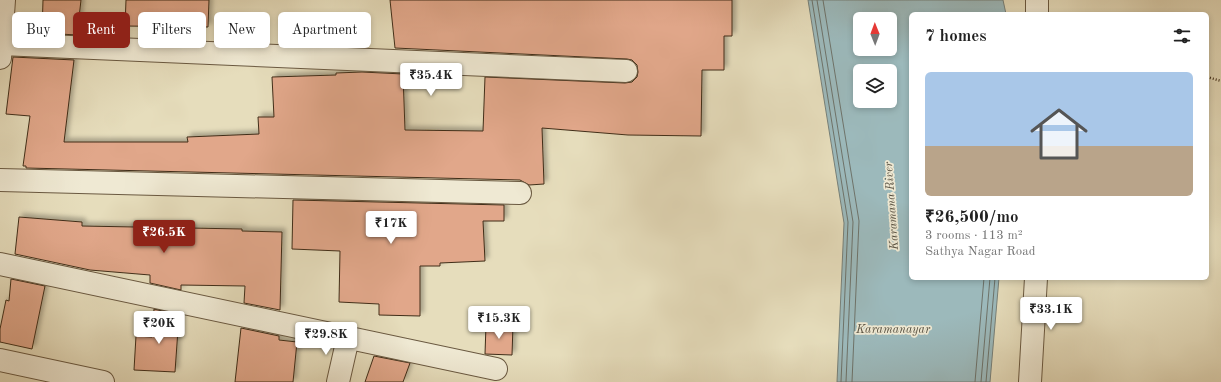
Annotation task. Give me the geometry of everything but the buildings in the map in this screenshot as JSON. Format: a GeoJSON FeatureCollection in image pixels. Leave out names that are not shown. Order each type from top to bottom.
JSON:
{"type":"FeatureCollection","features":[{"type":"Feature","properties":{"kind":"street"},"geometry":{"type":"LineString","coordinates":[[4,0],[1,51],[626,71]]}},
{"type":"Feature","properties":{"kind":"street"},"geometry":{"type":"LineString","coordinates":[[1036,0],[1038,12]]}},
{"type":"Feature","properties":{"kind":"street"},"geometry":{"type":"LineString","coordinates":[[0,180],[520,193]]}},
{"type":"Feature","properties":{"kind":"street"},"geometry":{"type":"LineString","coordinates":[[0,264],[496,369]]}},
{"type":"Feature","properties":{"kind":"street"},"geometry":{"type":"LineString","coordinates":[[1030,382],[1036,280]]}},
{"type":"Feature","properties":{"kind":"street"},"geometry":{"type":"LineString","coordinates":[[338,382],[348,338]]}},
{"type":"Feature","properties":{"kind":"street"},"geometry":{"type":"LineString","coordinates":[[0,360],[103,382]]}},
{"type":"Feature","properties":{"kind":"path"},"geometry":{"type":"LineString","coordinates":[[1209,78],[1221,81]]}},
{"type":"Feature","properties":{"kind":"water","name":"Karamanayar"},"geometry":{"type":"Polygon","coordinates":[[[808,0],[1003,0],[1006,12],[909,12],[909,280],[999,280],[990,382],[837,382],[844,223],[808,0]]]}},
{"type":"Feature","properties":{"kind":"water label","name":"Karamana River"},"geometry":{"type":"Point","coordinates":[891,206]}}]}
